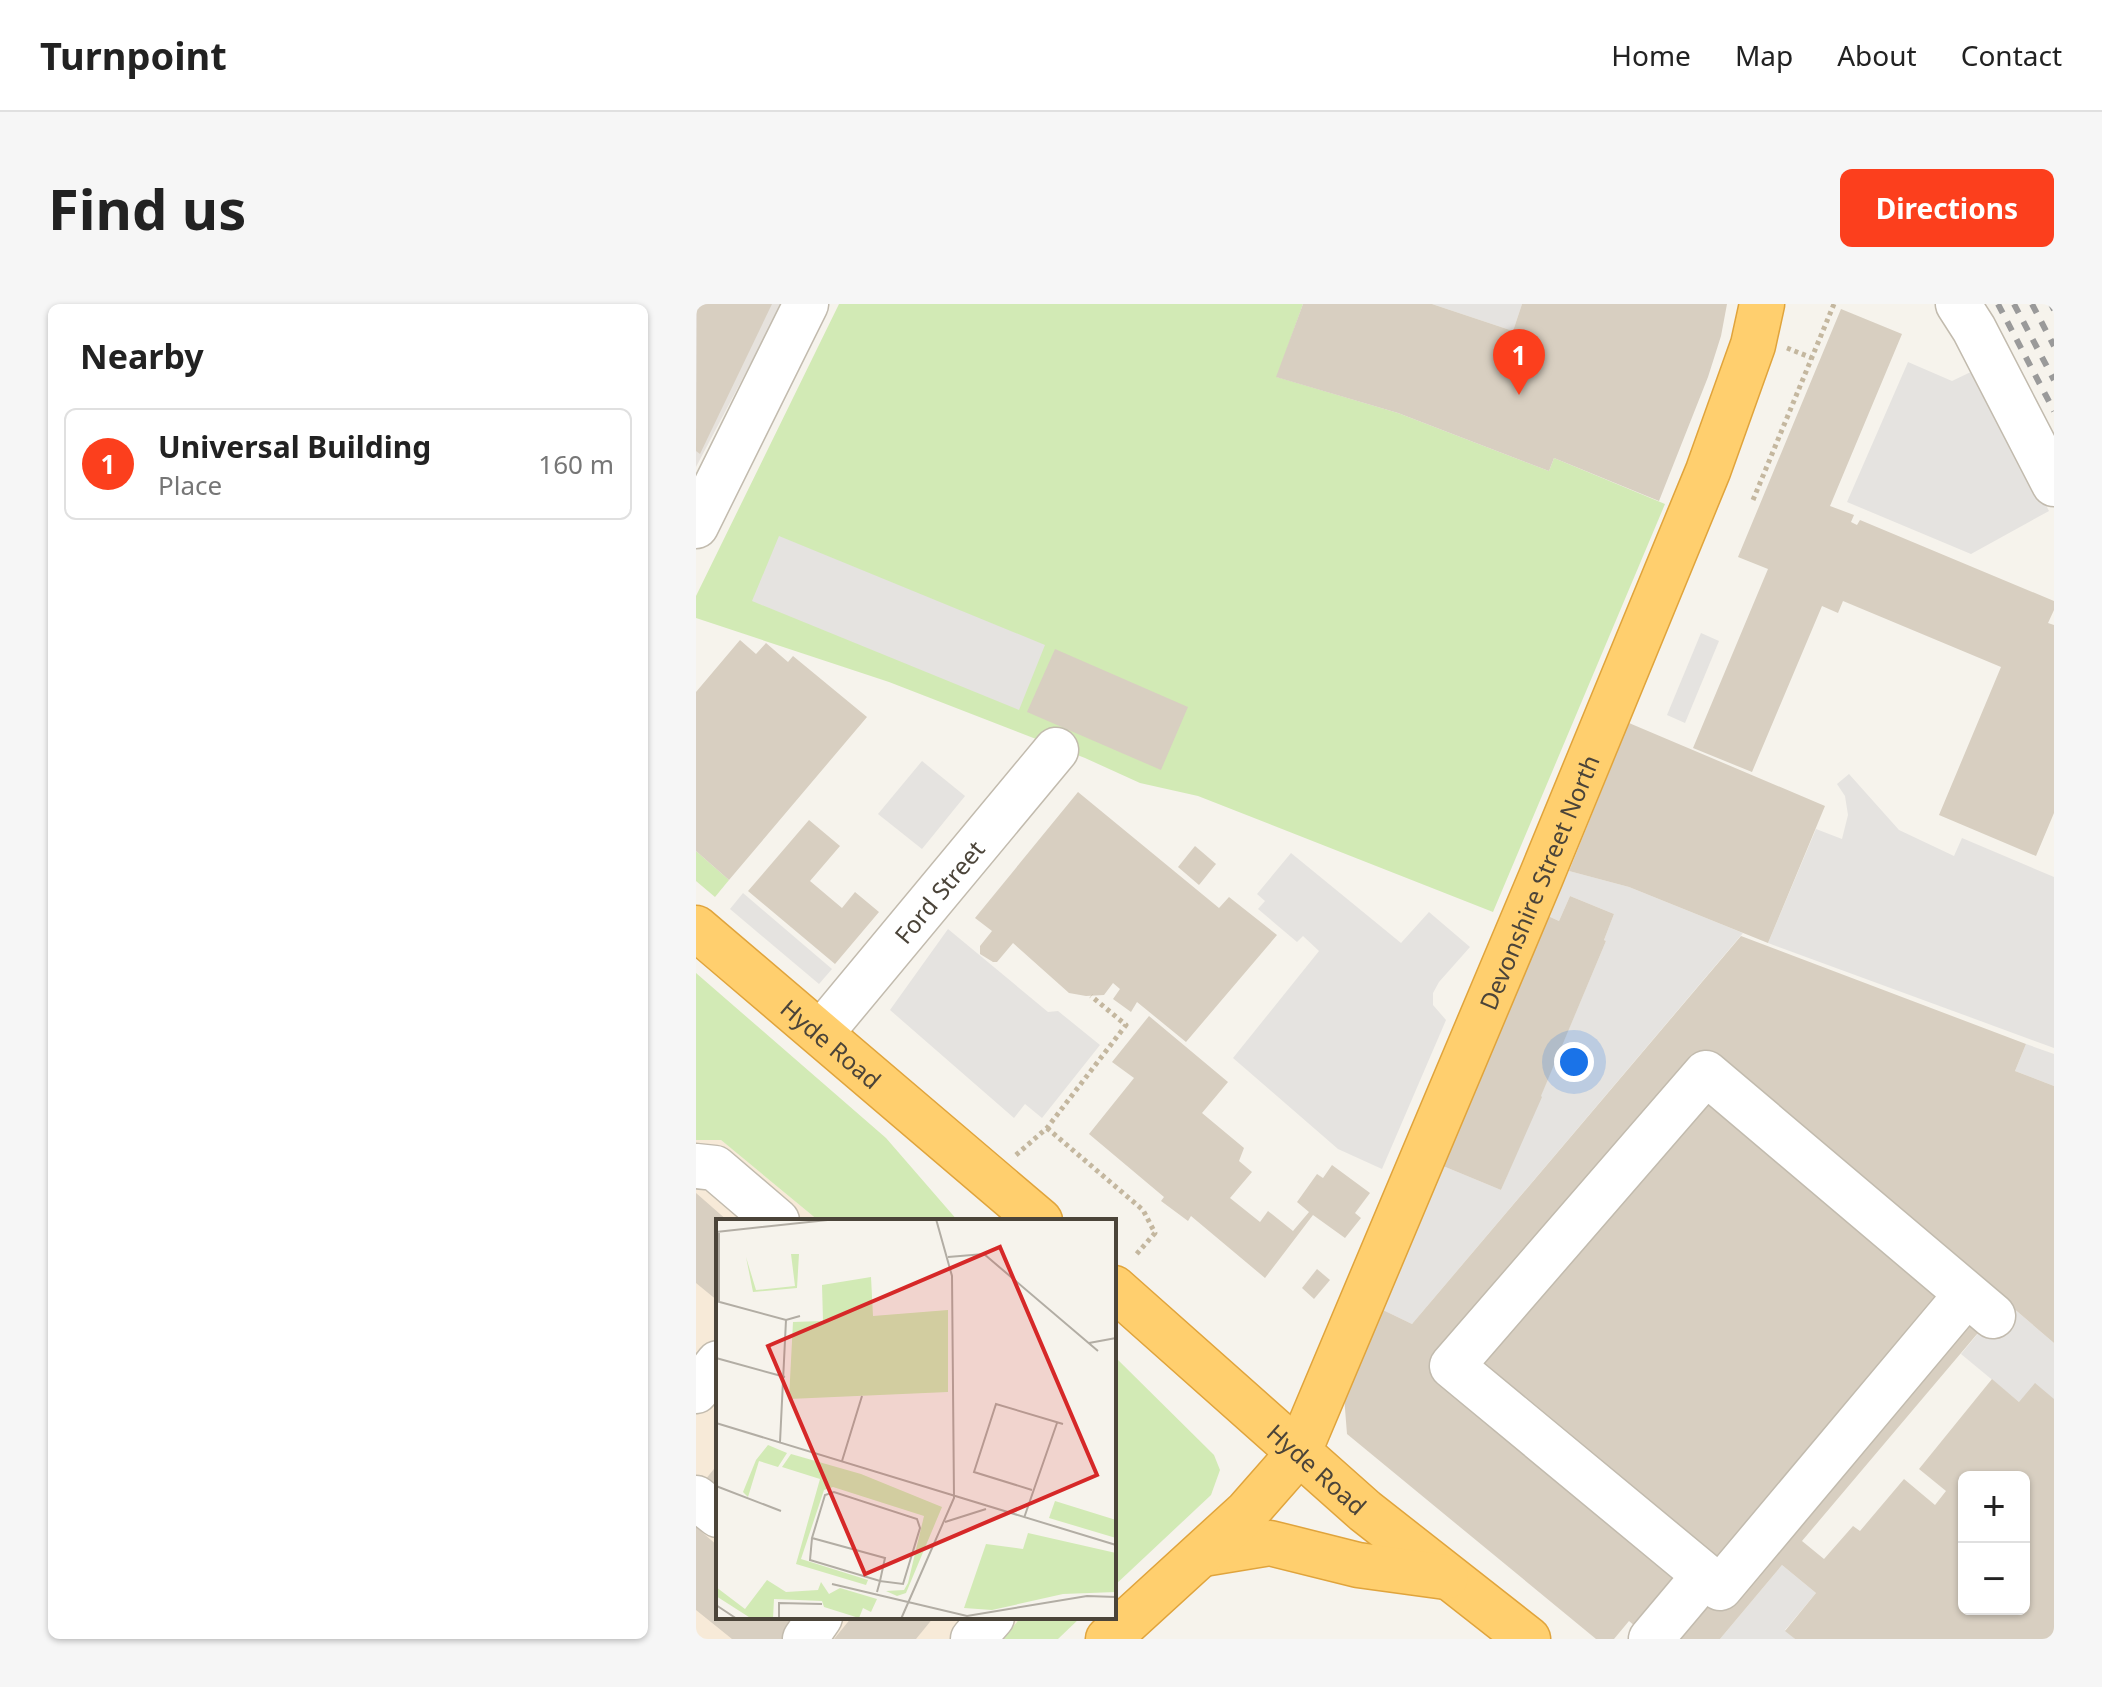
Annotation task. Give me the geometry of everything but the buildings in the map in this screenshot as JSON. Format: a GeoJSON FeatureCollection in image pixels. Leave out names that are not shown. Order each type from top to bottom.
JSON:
{"type":"FeatureCollection","features":[{"type":"Feature","properties":{"kind":"highway","name":"Devonshire Street North"},"geometry":{"type":"LineString","coordinates":[[1108,1639],[1247,1512],[1298,1454],[1708,471],[1753,345],[1762,304]]}},
{"type":"Feature","properties":{"kind":"highway","name":"Hyde Road"},"geometry":{"type":"LineString","coordinates":[[696,928],[1038,1219]]}},
{"type":"Feature","properties":{"kind":"highway","name":"Hyde Road"},"geometry":{"type":"LineString","coordinates":[[1124,1272],[1298,1454],[1365,1511],[1528,1639]]}},
{"type":"Feature","properties":{"kind":"highway"},"geometry":{"type":"LineString","coordinates":[[1203,1554],[1270,1543],[1358,1565],[1448,1577]]}},
{"type":"Feature","properties":{"kind":"street"},"geometry":{"type":"LineString","coordinates":[[701,502],[806,304]]}},
{"type":"Feature","properties":{"kind":"street"},"geometry":{"type":"LineString","coordinates":[[1958,304],[2054,484]]}},
{"type":"Feature","properties":{"kind":"street","name":"Ford Street"},"geometry":{"type":"LineString","coordinates":[[821,1033],[1056,750]]}},
{"type":"Feature","properties":{"kind":"street"},"geometry":{"type":"LineString","coordinates":[[1651,1639],[1712,1582],[1980,1305],[1706,1073],[1452,1366],[1712,1582]]}},
{"type":"Feature","properties":{"kind":"street"},"geometry":{"type":"LineString","coordinates":[[696,1166],[715,1168],[775,1219]]}},
{"type":"Feature","properties":{"kind":"street"},"geometry":{"type":"LineString","coordinates":[[696,1391],[716,1366]]}},
{"type":"Feature","properties":{"kind":"street"},"geometry":{"type":"LineString","coordinates":[[696,1498],[716,1513]]}},
{"type":"Feature","properties":{"kind":"street"},"geometry":{"type":"LineString","coordinates":[[1677,1639],[1712,1582]]}},
{"type":"Feature","properties":{"kind":"street"},"geometry":{"type":"LineString","coordinates":[[805,1639],[819,1619]]}},
{"type":"Feature","properties":{"kind":"street"},"geometry":{"type":"LineString","coordinates":[[973,1639],[990,1619]]}},
{"type":"Feature","properties":{"kind":"path"},"geometry":{"type":"LineString","coordinates":[[1753,500],[1834,304]]}},
{"type":"Feature","properties":{"kind":"path"},"geometry":{"type":"LineString","coordinates":[[1779,345],[1812,358]]}},
{"type":"Feature","properties":{"kind":"path"},"geometry":{"type":"LineString","coordinates":[[1015,1156],[1047,1128],[1126,1025],[1091,996]]}},
{"type":"Feature","properties":{"kind":"path"},"geometry":{"type":"LineString","coordinates":[[1047,1128],[1143,1210],[1155,1233],[1124,1272]]}},
{"type":"Feature","properties":{"kind":"shaded area"},"geometry":{"type":"Polygon","coordinates":[[[696,304],[782,304],[696,467],[696,304]]]}},
{"type":"Feature","properties":{"kind":"shaded area"},"geometry":{"type":"Polygon","coordinates":[[[1432,304],[1522,304],[1513,331],[1432,304]]]}},
{"type":"Feature","properties":{"kind":"shaded area"},"geometry":{"type":"Polygon","coordinates":[[[1908,362],[1952,381],[1977,369],[2049,511],[1971,554],[1847,502],[1908,362]]]}},
{"type":"Feature","properties":{"kind":"shaded area"},"geometry":{"type":"Polygon","coordinates":[[[779,536],[1045,645],[1019,710],[752,601],[779,536]]]}},
{"type":"Feature","properties":{"kind":"shaded area"},"geometry":{"type":"Polygon","coordinates":[[[1701,633],[1719,641],[1685,723],[1667,715],[1701,633]]]}},
{"type":"Feature","properties":{"kind":"shaded area"},"geometry":{"type":"Polygon","coordinates":[[[922,761],[965,796],[922,849],[878,814],[922,761]]]}},
{"type":"Feature","properties":{"kind":"shaded area"},"geometry":{"type":"Polygon","coordinates":[[[1849,774],[1899,830],[1954,856],[1962,838],[2054,877],[2054,1048],[1768,943],[1816,829],[1842,839],[1848,815],[1845,796],[1837,784],[1849,774]]]}},
{"type":"Feature","properties":{"kind":"shaded area"},"geometry":{"type":"Polygon","coordinates":[[[1291,853],[1401,943],[1429,912],[1470,947],[1433,993],[1433,1005],[1446,1020],[1382,1169],[1338,1149],[1233,1058],[1319,951],[1303,936],[1297,942],[1258,909],[1265,901],[1257,894],[1291,853]]]}},
{"type":"Feature","properties":{"kind":"shaded area"},"geometry":{"type":"Polygon","coordinates":[[[1569,871],[1629,887],[1743,933],[1412,1324],[1383,1310],[1443,1166],[1501,1190],[1606,941],[1614,914],[1570,896],[1559,921],[1548,916],[1569,871]]]}},
{"type":"Feature","properties":{"kind":"shaded area"},"geometry":{"type":"Polygon","coordinates":[[[743,893],[832,969],[819,984],[730,909],[743,893]]]}},
{"type":"Feature","properties":{"kind":"shaded area"},"geometry":{"type":"Polygon","coordinates":[[[948,929],[1048,1012],[1058,1011],[1100,1045],[1042,1118],[1025,1104],[1014,1118],[890,1010],[948,929]]]}},
{"type":"Feature","properties":{"kind":"shaded area"},"geometry":{"type":"Polygon","coordinates":[[[2026,1044],[2054,1054],[2054,1086],[2015,1071],[2026,1044]]]}},
{"type":"Feature","properties":{"kind":"shaded area"},"geometry":{"type":"Polygon","coordinates":[[[696,1140],[721,1140],[817,1219],[716,1219],[716,1619],[1019,1619],[1003,1639],[696,1639],[696,1140]]]}},
{"type":"Feature","properties":{"kind":"shaded area"},"geometry":{"type":"Polygon","coordinates":[[[2005,1301],[2054,1343],[2054,1399],[2019,1402],[1961,1354],[2005,1301]]]}},
{"type":"Feature","properties":{"kind":"shaded area"},"geometry":{"type":"Polygon","coordinates":[[[1782,1565],[1816,1593],[1785,1630],[1795,1639],[1720,1639],[1782,1565]]]}},
{"type":"Feature","properties":{"kind":"green space"},"geometry":{"type":"Polygon","coordinates":[[[839,304],[1303,304],[1277,377],[1398,413],[1549,471],[1554,458],[1665,504],[1493,912],[1198,796],[1140,783],[1085,758],[889,682],[696,618],[696,596],[839,304]]]}},
{"type":"Feature","properties":{"kind":"green space"},"geometry":{"type":"Polygon","coordinates":[[[696,851],[729,880],[715,897],[696,881],[696,851]]]}},
{"type":"Feature","properties":{"kind":"green space"},"geometry":{"type":"Polygon","coordinates":[[[696,973],[886,1138],[956,1219],[817,1219],[721,1140],[696,1140],[696,973]]]}},
{"type":"Feature","properties":{"kind":"green space"},"geometry":{"type":"Polygon","coordinates":[[[1116,1358],[1214,1455],[1220,1470],[1211,1495],[1116,1584],[1116,1358]]]}},
{"type":"Feature","properties":{"kind":"green space"},"geometry":{"type":"Polygon","coordinates":[[[1019,1619],[1079,1619],[1058,1639],[1003,1639],[1019,1619]]]}},
{"type":"Feature","properties":{"kind":"railway"},"geometry":{"type":"LineString","coordinates":[[1998,304],[2054,411]]}},
{"type":"Feature","properties":{"kind":"railway"},"geometry":{"type":"LineString","coordinates":[[2014,304],[2054,380]]}},
{"type":"Feature","properties":{"kind":"railway"},"geometry":{"type":"LineString","coordinates":[[2032,304],[2054,346]]}},
{"type":"Feature","properties":{"kind":"railway"},"geometry":{"type":"LineString","coordinates":[[2051,304],[2054,310]]}},
{"type":"Feature","properties":{"kind":"place","name":"Universal Building"},"geometry":{"type":"Point","coordinates":[1519,395]}}]}
